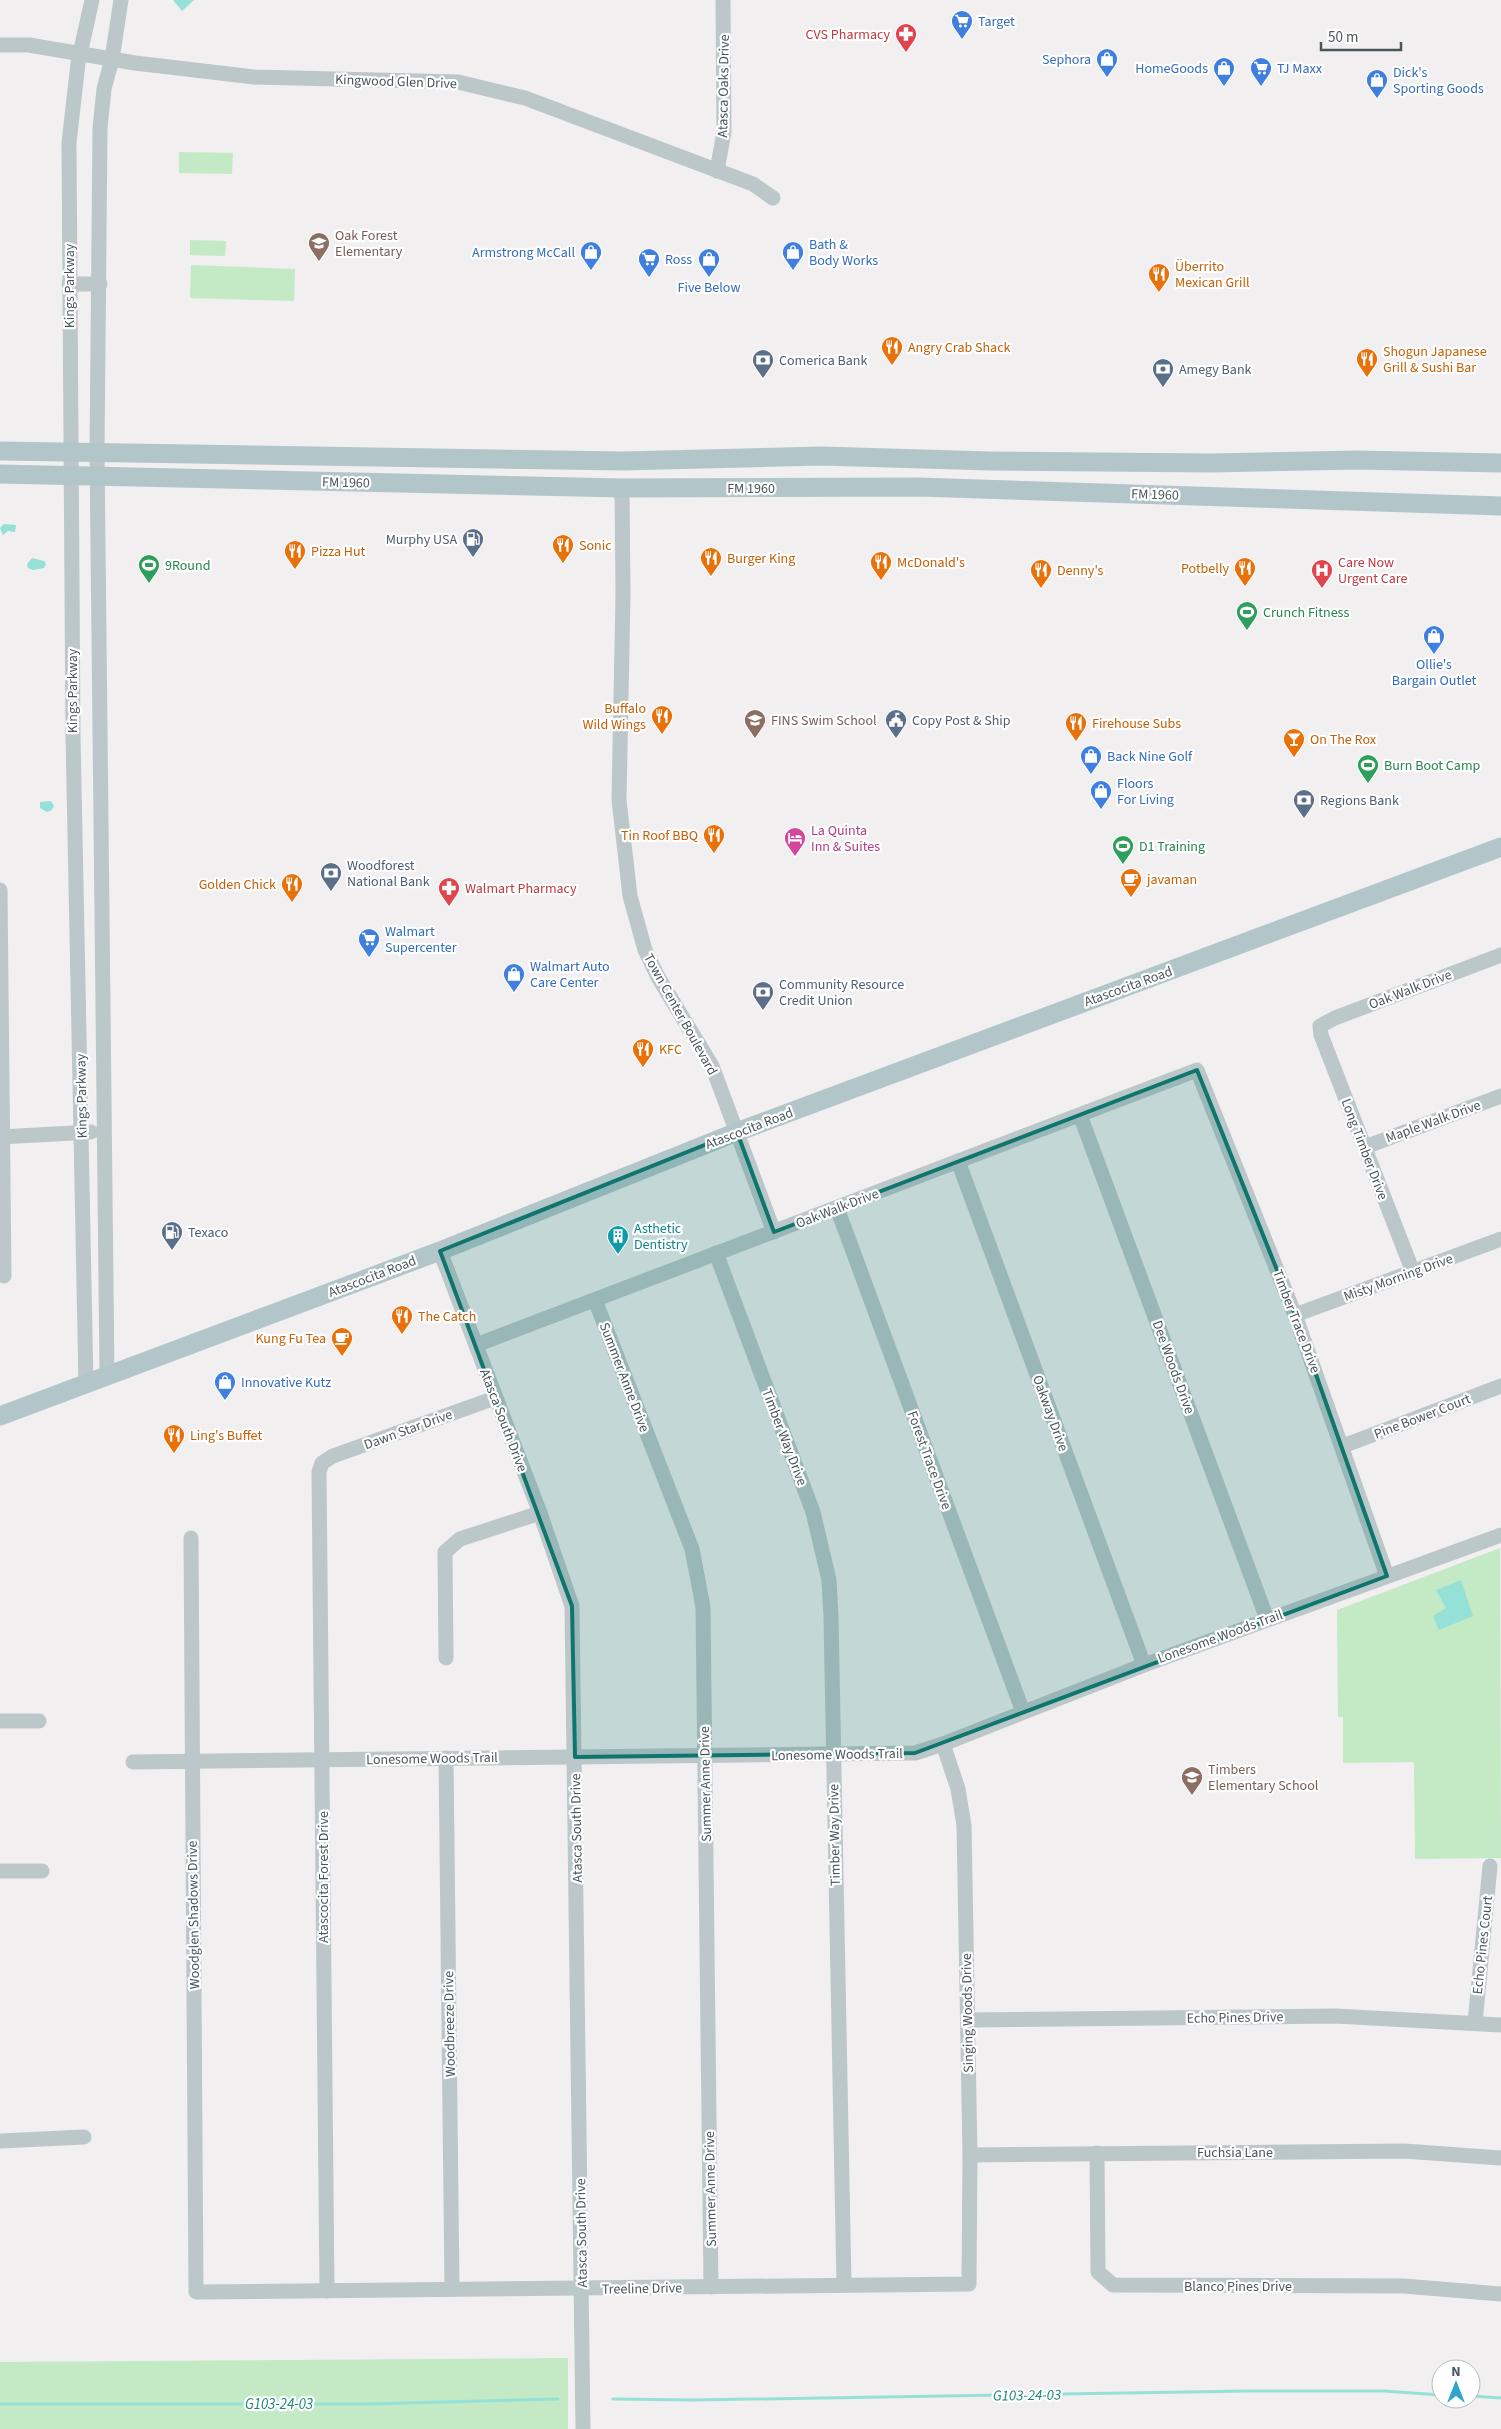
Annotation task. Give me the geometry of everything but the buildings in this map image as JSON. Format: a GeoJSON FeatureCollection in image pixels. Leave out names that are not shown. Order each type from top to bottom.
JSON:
{"type":"FeatureCollection","features":[{"type":"Feature","properties":{"kind":"main road","name":"FM 1960"},"geometry":{"type":"LineString","coordinates":[[0,451],[623,462],[822,456],[990,461],[1212,463],[1357,460],[1501,463]]}},
{"type":"Feature","properties":{"kind":"main road","name":"FM 1960"},"geometry":{"type":"LineString","coordinates":[[0,474],[622,488],[938,488],[1501,506]]}},
{"type":"Feature","properties":{"kind":"main road","name":"Atascocita Road"},"geometry":{"type":"LineString","coordinates":[[0,1416],[440,1250],[737,1132],[1501,847]]}},
{"type":"Feature","properties":{"kind":"street","name":"Kings Parkway"},"geometry":{"type":"LineString","coordinates":[[86,1384],[73,744],[69,143],[73,96],[92,0]]}},
{"type":"Feature","properties":{"kind":"street","name":"Kings Parkway"},"geometry":{"type":"LineString","coordinates":[[107,1376],[97,476],[100,128],[104,89],[112,59],[121,0]]}},
{"type":"Feature","properties":{"kind":"street","name":"Atasca Oaks Drive"},"geometry":{"type":"LineString","coordinates":[[717,172],[724,132],[723,0]]}},
{"type":"Feature","properties":{"kind":"street","name":"Kingwood Glen Drive"},"geometry":{"type":"LineString","coordinates":[[0,44],[29,45],[207,73],[254,77],[458,82],[525,98],[753,184],[773,198]]}},
{"type":"Feature","properties":{"kind":"street"},"geometry":{"type":"LineString","coordinates":[[69,284],[100,284]]}},
{"type":"Feature","properties":{"kind":"street","name":"Town Center Boulevard"},"geometry":{"type":"LineString","coordinates":[[622,488],[623,595],[619,800],[630,896],[645,950],[661,982],[712,1066],[774,1232]]}},
{"type":"Feature","properties":{"kind":"street"},"geometry":{"type":"LineString","coordinates":[[0,890],[4,1276]]}},
{"type":"Feature","properties":{"kind":"street","name":"Oak Walk Drive"},"geometry":{"type":"LineString","coordinates":[[1320,1026],[1335,1018],[1501,955]]}},
{"type":"Feature","properties":{"kind":"street","name":"Long Timber Drive"},"geometry":{"type":"LineString","coordinates":[[1320,1026],[1321,1035],[1413,1272]]}},
{"type":"Feature","properties":{"kind":"street","name":"Oak Walk Drive"},"geometry":{"type":"LineString","coordinates":[[476,1345],[1197,1070]]}},
{"type":"Feature","properties":{"kind":"street","name":"Timber Trace Drive"},"geometry":{"type":"LineString","coordinates":[[1197,1070],[1295,1315],[1343,1446],[1387,1576]]}},
{"type":"Feature","properties":{"kind":"street","name":"Maple Walk Drive"},"geometry":{"type":"LineString","coordinates":[[1365,1147],[1501,1096]]}},
{"type":"Feature","properties":{"kind":"street","name":"Dee Woods Drive"},"geometry":{"type":"LineString","coordinates":[[1080,1115],[1267,1619]]}},
{"type":"Feature","properties":{"kind":"street"},"geometry":{"type":"LineString","coordinates":[[2,1137],[82,1134],[103,1131]]}},
{"type":"Feature","properties":{"kind":"street","name":"Oakway Drive"},"geometry":{"type":"LineString","coordinates":[[958,1161],[1144,1665]]}},
{"type":"Feature","properties":{"kind":"street","name":"Forest Trace Drive"},"geometry":{"type":"LineString","coordinates":[[837,1208],[1023,1712]]}},
{"type":"Feature","properties":{"kind":"street","name":"Misty Morning Drive"},"geometry":{"type":"LineString","coordinates":[[1295,1315],[1501,1239]]}},
{"type":"Feature","properties":{"kind":"street","name":"Atasca South Drive"},"geometry":{"type":"LineString","coordinates":[[440,1250],[540,1513],[572,1606],[576,1757],[583,2429]]}},
{"type":"Feature","properties":{"kind":"street","name":"Timber Way Drive"},"geometry":{"type":"LineString","coordinates":[[716,1253],[802,1480],[820,1535],[829,1580],[832,1617],[844,2286]]}},
{"type":"Feature","properties":{"kind":"street","name":"Summer Anne Drive"},"geometry":{"type":"LineString","coordinates":[[595,1300],[692,1549],[703,1606],[711,2287]]}},
{"type":"Feature","properties":{"kind":"street","name":"Pine Bower Court"},"geometry":{"type":"LineString","coordinates":[[1343,1446],[1501,1386]]}},
{"type":"Feature","properties":{"kind":"street","name":"Dawn Star Drive"},"geometry":{"type":"LineString","coordinates":[[322,1464],[333,1456],[495,1398]]}},
{"type":"Feature","properties":{"kind":"street","name":"Atascocita Forest Drive"},"geometry":{"type":"LineString","coordinates":[[322,1464],[318,1492],[327,2291]]}},
{"type":"Feature","properties":{"kind":"street"},"geometry":{"type":"LineString","coordinates":[[446,1658],[445,1552],[460,1539],[540,1513]]}},
{"type":"Feature","properties":{"kind":"street","name":"Lonesome Woods Trail"},"geometry":{"type":"LineString","coordinates":[[133,1762],[905,1754],[943,1744],[1144,1665],[1501,1535]]}},
{"type":"Feature","properties":{"kind":"street","name":"Woodglen Shadows Drive"},"geometry":{"type":"LineString","coordinates":[[191,1538],[196,2292]]}},
{"type":"Feature","properties":{"kind":"street"},"geometry":{"type":"LineString","coordinates":[[0,1721],[39,1720]]}},
{"type":"Feature","properties":{"kind":"street","name":"Singing Woods Drive"},"geometry":{"type":"LineString","coordinates":[[943,1744],[958,1789],[963,1812],[970,2155],[969,2284]]}},
{"type":"Feature","properties":{"kind":"street","name":"Woodbreeze Drive"},"geometry":{"type":"LineString","coordinates":[[446,1758],[452,2289]]}},
{"type":"Feature","properties":{"kind":"street","name":"Echo Pines Court"},"geometry":{"type":"LineString","coordinates":[[1475,2023],[1490,1866]]}},
{"type":"Feature","properties":{"kind":"street"},"geometry":{"type":"LineString","coordinates":[[0,1871],[42,1871]]}},
{"type":"Feature","properties":{"kind":"street","name":"Echo Pines Drive"},"geometry":{"type":"LineString","coordinates":[[968,2020],[1335,2016],[1501,2026]]}},
{"type":"Feature","properties":{"kind":"street"},"geometry":{"type":"LineString","coordinates":[[0,2141],[84,2137]]}},
{"type":"Feature","properties":{"kind":"street","name":"Fuchsia Lane"},"geometry":{"type":"LineString","coordinates":[[970,2155],[1404,2151],[1501,2158]]}},
{"type":"Feature","properties":{"kind":"street","name":"Blanco Pines Drive"},"geometry":{"type":"LineString","coordinates":[[1097,2153],[1098,2272],[1113,2285],[1404,2286],[1501,2294]]}},
{"type":"Feature","properties":{"kind":"street","name":"Treeline Drive"},"geometry":{"type":"LineString","coordinates":[[196,2292],[969,2284]]}},
{"type":"Feature","properties":{"kind":"highlighted area"},"geometry":{"type":"Polygon","coordinates":[[[1197,1070],[1295,1315],[1387,1576],[915,1753],[575,1757],[572,1606],[440,1251],[737,1132],[774,1232],[1197,1070]]]}},
{"type":"Feature","properties":{"kind":"green space"},"geometry":{"type":"Polygon","coordinates":[[[179,152],[233,153],[232,174],[179,173],[179,152]]]}},
{"type":"Feature","properties":{"kind":"green space"},"geometry":{"type":"Polygon","coordinates":[[[190,240],[226,241],[225,256],[190,255],[190,240]]]}},
{"type":"Feature","properties":{"kind":"green space"},"geometry":{"type":"Polygon","coordinates":[[[191,265],[295,269],[294,301],[190,298],[191,265]]]}},
{"type":"Feature","properties":{"kind":"green space"},"geometry":{"type":"Polygon","coordinates":[[[1500,1548],[1501,1858],[1415,1859],[1414,1762],[1343,1763],[1343,1717],[1338,1717],[1337,1610],[1500,1548]]]}},
{"type":"Feature","properties":{"kind":"green space"},"geometry":{"type":"Polygon","coordinates":[[[568,2358],[568,2429],[0,2429],[0,2362],[568,2358]]]}},
{"type":"Feature","properties":{"kind":"water"},"geometry":{"type":"Polygon","coordinates":[[[173,0],[194,0],[182,11],[173,0]]]}},
{"type":"Feature","properties":{"kind":"water"},"geometry":{"type":"Polygon","coordinates":[[[4,524],[16,525],[15,532],[8,531],[3,535],[0,528],[4,524]]]}},
{"type":"Feature","properties":{"kind":"water"},"geometry":{"type":"Polygon","coordinates":[[[32,558],[44,561],[46,564],[44,568],[33,570],[28,568],[27,564],[32,558]]]}},
{"type":"Feature","properties":{"kind":"water"},"geometry":{"type":"Polygon","coordinates":[[[51,801],[54,806],[52,810],[47,812],[40,808],[40,802],[51,801]]]}},
{"type":"Feature","properties":{"kind":"water"},"geometry":{"type":"Polygon","coordinates":[[[1461,1580],[1473,1616],[1439,1630],[1433,1616],[1446,1608],[1436,1590],[1461,1580]]]}},
{"type":"Feature","properties":{"kind":"waterway","name":"G103-24-03"},"geometry":{"type":"LineString","coordinates":[[613,2399],[694,2400],[1247,2391],[1384,2391],[1431,2394]]}},
{"type":"Feature","properties":{"kind":"waterway","name":"G103-24-03"},"geometry":{"type":"LineString","coordinates":[[1481,2397],[1501,2398]]}},
{"type":"Feature","properties":{"kind":"waterway","name":"G103-24-03"},"geometry":{"type":"LineString","coordinates":[[0,2404],[369,2404],[558,2399]]}},
{"type":"Feature","properties":{"kind":"place","name":"Target"},"geometry":{"type":"Point","coordinates":[962,40]}},
{"type":"Feature","properties":{"kind":"place","name":"CVS Pharmacy"},"geometry":{"type":"Point","coordinates":[906,53]}},
{"type":"Feature","properties":{"kind":"place","name":"Sephora"},"geometry":{"type":"Point","coordinates":[1107,78]}},
{"type":"Feature","properties":{"kind":"place","name":"HomeGoods"},"geometry":{"type":"Point","coordinates":[1224,87]}},
{"type":"Feature","properties":{"kind":"place","name":"TJ Maxx"},"geometry":{"type":"Point","coordinates":[1261,87]}},
{"type":"Feature","properties":{"kind":"place","name":"Dick's Sporting Goods"},"geometry":{"type":"Point","coordinates":[1377,99]}},
{"type":"Feature","properties":{"kind":"place","name":"Oak Forest Elementary"},"geometry":{"type":"Point","coordinates":[319,262]}},
{"type":"Feature","properties":{"kind":"place","name":"Armstrong McCall"},"geometry":{"type":"Point","coordinates":[591,271]}},
{"type":"Feature","properties":{"kind":"place","name":"Bath & Body Works"},"geometry":{"type":"Point","coordinates":[793,271]}},
{"type":"Feature","properties":{"kind":"place","name":"Ross"},"geometry":{"type":"Point","coordinates":[649,278]}},
{"type":"Feature","properties":{"kind":"place","name":"Five Below"},"geometry":{"type":"Point","coordinates":[709,278]}},
{"type":"Feature","properties":{"kind":"place","name":"Überrito Mexican Grill"},"geometry":{"type":"Point","coordinates":[1159,293]}},
{"type":"Feature","properties":{"kind":"place","name":"Angry Crab Shack"},"geometry":{"type":"Point","coordinates":[892,366]}},
{"type":"Feature","properties":{"kind":"place","name":"Shogun Japanese Grill & Sushi Bar"},"geometry":{"type":"Point","coordinates":[1367,378]}},
{"type":"Feature","properties":{"kind":"place","name":"Comerica Bank"},"geometry":{"type":"Point","coordinates":[763,379]}},
{"type":"Feature","properties":{"kind":"place","name":"Amegy Bank"},"geometry":{"type":"Point","coordinates":[1163,388]}},
{"type":"Feature","properties":{"kind":"place","name":"Murphy USA"},"geometry":{"type":"Point","coordinates":[473,558]}},
{"type":"Feature","properties":{"kind":"place","name":"Sonic"},"geometry":{"type":"Point","coordinates":[563,564]}},
{"type":"Feature","properties":{"kind":"place","name":"Pizza Hut"},"geometry":{"type":"Point","coordinates":[295,570]}},
{"type":"Feature","properties":{"kind":"place","name":"Burger King"},"geometry":{"type":"Point","coordinates":[711,577]}},
{"type":"Feature","properties":{"kind":"place","name":"McDonald's"},"geometry":{"type":"Point","coordinates":[881,581]}},
{"type":"Feature","properties":{"kind":"place","name":"9Round"},"geometry":{"type":"Point","coordinates":[149,584]}},
{"type":"Feature","properties":{"kind":"place","name":"Potbelly"},"geometry":{"type":"Point","coordinates":[1245,587]}},
{"type":"Feature","properties":{"kind":"place","name":"Denny's"},"geometry":{"type":"Point","coordinates":[1041,589]}},
{"type":"Feature","properties":{"kind":"place","name":"Care Now Urgent Care"},"geometry":{"type":"Point","coordinates":[1322,589]}},
{"type":"Feature","properties":{"kind":"place","name":"Crunch Fitness"},"geometry":{"type":"Point","coordinates":[1247,631]}},
{"type":"Feature","properties":{"kind":"place","name":"Ollie's Bargain Outlet"},"geometry":{"type":"Point","coordinates":[1434,655]}},
{"type":"Feature","properties":{"kind":"place","name":"Buffalo Wild Wings"},"geometry":{"type":"Point","coordinates":[662,735]}},
{"type":"Feature","properties":{"kind":"place","name":"FINS Swim School"},"geometry":{"type":"Point","coordinates":[755,739]}},
{"type":"Feature","properties":{"kind":"place","name":"Copy Post & Ship"},"geometry":{"type":"Point","coordinates":[896,739]}},
{"type":"Feature","properties":{"kind":"place","name":"Firehouse Subs"},"geometry":{"type":"Point","coordinates":[1076,742]}},
{"type":"Feature","properties":{"kind":"place","name":"On The Rox"},"geometry":{"type":"Point","coordinates":[1294,758]}},
{"type":"Feature","properties":{"kind":"place","name":"Back Nine Golf"},"geometry":{"type":"Point","coordinates":[1091,775]}},
{"type":"Feature","properties":{"kind":"place","name":"Burn Boot Camp"},"geometry":{"type":"Point","coordinates":[1368,784]}},
{"type":"Feature","properties":{"kind":"place","name":"Floors For Living"},"geometry":{"type":"Point","coordinates":[1101,810]}},
{"type":"Feature","properties":{"kind":"place","name":"Regions Bank"},"geometry":{"type":"Point","coordinates":[1304,819]}},
{"type":"Feature","properties":{"kind":"place","name":"Tin Roof BBQ"},"geometry":{"type":"Point","coordinates":[714,854]}},
{"type":"Feature","properties":{"kind":"place","name":"La Quinta Inn & Suites"},"geometry":{"type":"Point","coordinates":[795,857]}},
{"type":"Feature","properties":{"kind":"place","name":"D1 Training"},"geometry":{"type":"Point","coordinates":[1123,865]}},
{"type":"Feature","properties":{"kind":"place","name":"Woodforest National Bank"},"geometry":{"type":"Point","coordinates":[331,892]}},
{"type":"Feature","properties":{"kind":"place","name":"javaman"},"geometry":{"type":"Point","coordinates":[1131,898]}},
{"type":"Feature","properties":{"kind":"place","name":"Golden Chick"},"geometry":{"type":"Point","coordinates":[292,903]}},
{"type":"Feature","properties":{"kind":"place","name":"Walmart Pharmacy"},"geometry":{"type":"Point","coordinates":[449,907]}},
{"type":"Feature","properties":{"kind":"place","name":"Walmart Supercenter"},"geometry":{"type":"Point","coordinates":[369,958]}},
{"type":"Feature","properties":{"kind":"place","name":"Walmart Auto Care Center"},"geometry":{"type":"Point","coordinates":[514,993]}},
{"type":"Feature","properties":{"kind":"place","name":"Community Resource Credit Union"},"geometry":{"type":"Point","coordinates":[763,1011]}},
{"type":"Feature","properties":{"kind":"place","name":"KFC"},"geometry":{"type":"Point","coordinates":[643,1068]}},
{"type":"Feature","properties":{"kind":"place","name":"Texaco"},"geometry":{"type":"Point","coordinates":[172,1251]}},
{"type":"Feature","properties":{"kind":"place","name":"Asthetic Dentistry"},"geometry":{"type":"Point","coordinates":[618,1255]}},
{"type":"Feature","properties":{"kind":"place","name":"The Catch"},"geometry":{"type":"Point","coordinates":[402,1335]}},
{"type":"Feature","properties":{"kind":"place","name":"Kung Fu Tea"},"geometry":{"type":"Point","coordinates":[342,1357]}},
{"type":"Feature","properties":{"kind":"place","name":"Innovative Kutz"},"geometry":{"type":"Point","coordinates":[225,1401]}},
{"type":"Feature","properties":{"kind":"place","name":"Ling's Buffet"},"geometry":{"type":"Point","coordinates":[174,1454]}},
{"type":"Feature","properties":{"kind":"place","name":"Timbers Elementary School"},"geometry":{"type":"Point","coordinates":[1192,1796]}}]}
